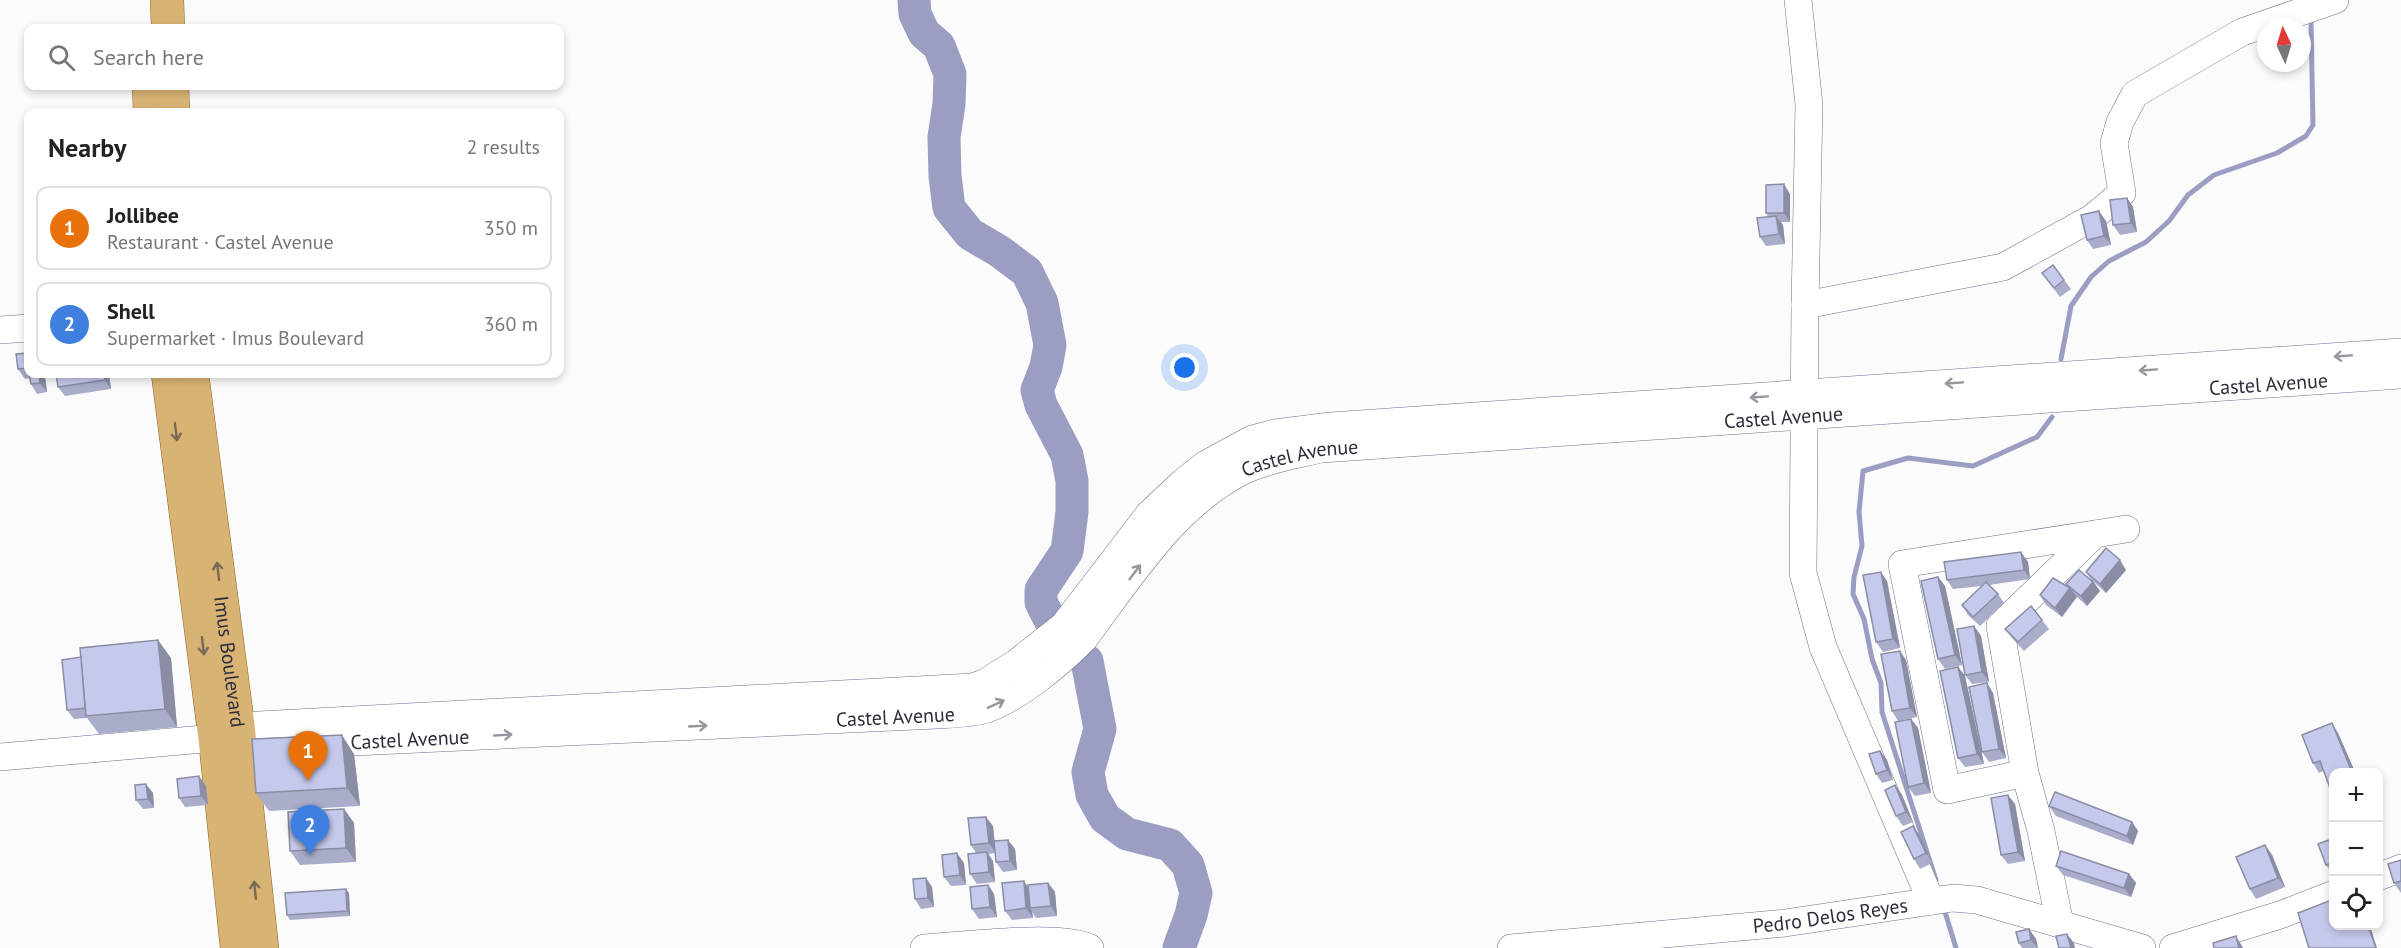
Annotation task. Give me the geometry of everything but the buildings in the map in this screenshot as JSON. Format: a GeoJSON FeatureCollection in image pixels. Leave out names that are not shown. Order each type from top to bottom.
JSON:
{"type":"FeatureCollection","features":[{"type":"Feature","properties":{"kind":"main road"},"geometry":{"type":"LineString","coordinates":[[144,0],[145,24]]}},
{"type":"Feature","properties":{"kind":"main road"},"geometry":{"type":"LineString","coordinates":[[167,0],[168,24]]}},
{"type":"Feature","properties":{"kind":"main road"},"geometry":{"type":"LineString","coordinates":[[148,90],[150,108]]}},
{"type":"Feature","properties":{"kind":"main road"},"geometry":{"type":"LineString","coordinates":[[172,90],[173,108]]}},
{"type":"Feature","properties":{"kind":"main road","name":"Imus Boulevard"},"geometry":{"type":"LineString","coordinates":[[169,378],[231,737],[262,948]]}},
{"type":"Feature","properties":{"kind":"main road","name":"Imus Boulevard"},"geometry":{"type":"LineString","coordinates":[[192,378],[231,737],[237,948]]}},
{"type":"Feature","properties":{"kind":"street"},"geometry":{"type":"LineString","coordinates":[[1798,0],[1809,105],[1803,573],[1823,647],[1931,900]]}},
{"type":"Feature","properties":{"kind":"street"},"geometry":{"type":"LineString","coordinates":[[1805,305],[2003,267],[2092,218],[2122,193],[2114,143],[2120,122],[2135,94],[2242,32],[2335,0]]}},
{"type":"Feature","properties":{"kind":"street"},"geometry":{"type":"LineString","coordinates":[[0,330],[24,328]]}},
{"type":"Feature","properties":{"kind":"street","name":"Castel Avenue"},"geometry":{"type":"LineString","coordinates":[[0,757],[231,737],[913,717],[974,712],[1006,700],[1071,652],[1084,639],[1164,533],[1223,484],[1245,470],[1266,462],[1321,450],[2401,352]]}},
{"type":"Feature","properties":{"kind":"street","name":"Castel Avenue"},"geometry":{"type":"LineString","coordinates":[[1804,405],[2401,375]]}},
{"type":"Feature","properties":{"kind":"street"},"geometry":{"type":"LineString","coordinates":[[2025,773],[1947,790],[1902,564],[2126,530]]}},
{"type":"Feature","properties":{"kind":"street"},"geometry":{"type":"LineString","coordinates":[[2060,924],[2041,831],[2025,773],[2000,626],[2096,534]]}},
{"type":"Feature","properties":{"kind":"street"},"geometry":{"type":"LineString","coordinates":[[2381,876],[2401,868]]}},
{"type":"Feature","properties":{"kind":"street"},"geometry":{"type":"LineString","coordinates":[[2174,948],[2270,919],[2329,896]]}},
{"type":"Feature","properties":{"kind":"street","name":"Pedro Delos Reyes"},"geometry":{"type":"LineString","coordinates":[[1511,948],[1785,923],[1953,898],[1977,900],[2125,946]]}},
{"type":"Feature","properties":{"kind":"street"},"geometry":{"type":"LineString","coordinates":[[924,948],[1053,942],[1084,945],[1090,948]]}},
{"type":"Feature","properties":{"kind":"waterway"},"geometry":{"type":"LineString","coordinates":[[914,0],[915,14],[924,33],[939,46],[950,74],[949,104],[944,137],[949,208],[970,234],[999,251],[1027,272],[1042,303],[1050,345],[1046,367],[1037,390],[1041,405],[1067,455],[1072,481],[1072,512],[1067,551],[1041,590],[1041,602],[1049,618]]}},
{"type":"Feature","properties":{"kind":"waterway"},"geometry":{"type":"LineString","coordinates":[[2061,359],[2071,306],[2091,277],[2109,261],[2146,242],[2169,221],[2188,195],[2214,175],[2277,153],[2306,136],[2313,125],[2311,21]]}},
{"type":"Feature","properties":{"kind":"waterway"},"geometry":{"type":"LineString","coordinates":[[1936,880],[1882,712],[1881,683],[1872,659],[1864,619],[1853,594],[1854,577],[1862,546],[1859,512],[1863,471],[1908,458],[1973,466],[2037,437],[2052,417]]}},
{"type":"Feature","properties":{"kind":"waterway"},"geometry":{"type":"LineString","coordinates":[[1087,661],[1100,729],[1088,772],[1092,795],[1105,818],[1127,834],[1170,845],[1188,865],[1196,893],[1179,948]]}},
{"type":"Feature","properties":{"kind":"waterway"},"geometry":{"type":"LineString","coordinates":[[1945,912],[1956,948]]}},
{"type":"Feature","properties":{"kind":"place","name":"Jollibee"},"geometry":{"type":"Point","coordinates":[308,781]}},
{"type":"Feature","properties":{"kind":"place","name":"Shell"},"geometry":{"type":"Point","coordinates":[310,855]}}]}
